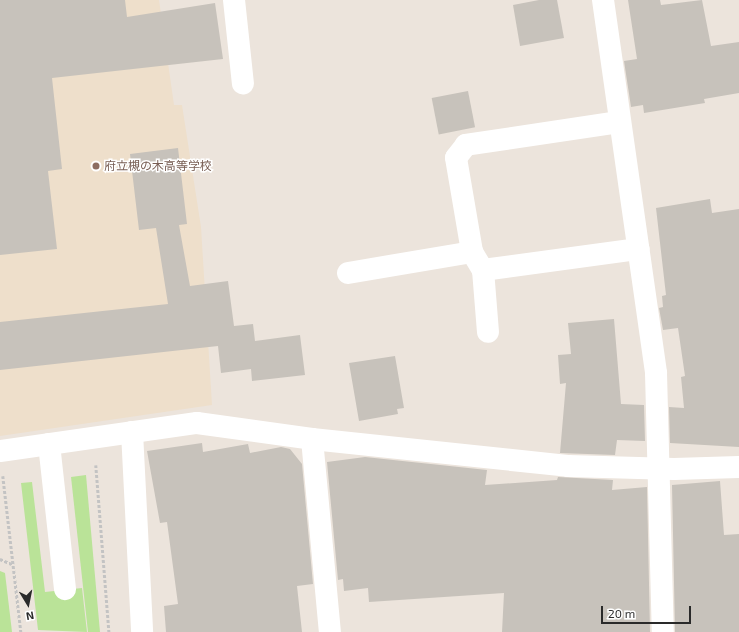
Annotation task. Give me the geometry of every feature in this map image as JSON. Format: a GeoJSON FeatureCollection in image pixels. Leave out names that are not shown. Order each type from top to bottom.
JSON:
{"type":"FeatureCollection","features":[{"type":"Feature","properties":{"kind":"street"},"geometry":{"type":"LineString","coordinates":[[234,0],[243,84]]}},
{"type":"Feature","properties":{"kind":"street"},"geometry":{"type":"LineString","coordinates":[[603,0],[619,122],[656,373],[657,468],[663,632]]}},
{"type":"Feature","properties":{"kind":"street"},"geometry":{"type":"LineString","coordinates":[[488,332],[478,261],[456,158],[466,145],[619,122]]}},
{"type":"Feature","properties":{"kind":"street"},"geometry":{"type":"LineString","coordinates":[[348,273],[478,261],[639,250]]}},
{"type":"Feature","properties":{"kind":"street"},"geometry":{"type":"LineString","coordinates":[[1,459],[49,444],[197,423],[312,439],[568,466],[657,468],[739,467]]}},
{"type":"Feature","properties":{"kind":"street"},"geometry":{"type":"LineString","coordinates":[[132,432],[142,632]]}},
{"type":"Feature","properties":{"kind":"street"},"geometry":{"type":"LineString","coordinates":[[312,439],[330,632]]}},
{"type":"Feature","properties":{"kind":"street"},"geometry":{"type":"LineString","coordinates":[[49,444],[64,588]]}},
{"type":"Feature","properties":{"kind":"path"},"geometry":{"type":"LineString","coordinates":[[1,459],[21,632]]}},
{"type":"Feature","properties":{"kind":"path"},"geometry":{"type":"LineString","coordinates":[[96,463],[109,632]]}},
{"type":"Feature","properties":{"kind":"path"},"geometry":{"type":"LineString","coordinates":[[0,559],[14,565]]}},
{"type":"Feature","properties":{"kind":"shaded area","name":"府立槻の木高等学校"},"geometry":{"type":"Polygon","coordinates":[[[0,0],[159,0],[174,105],[182,105],[201,227],[212,405],[0,436],[0,0]]]}},
{"type":"Feature","properties":{"kind":"green space"},"geometry":{"type":"Polygon","coordinates":[[[86,475],[100,632],[88,632],[71,477],[86,475]]]}},
{"type":"Feature","properties":{"kind":"green space"},"geometry":{"type":"Polygon","coordinates":[[[32,482],[45,592],[82,588],[87,632],[38,630],[21,483],[32,482]]]}},
{"type":"Feature","properties":{"kind":"green space"},"geometry":{"type":"Polygon","coordinates":[[[0,571],[5,573],[12,632],[0,632],[0,571]]]}},
{"type":"Feature","properties":{"kind":"building"},"geometry":{"type":"Polygon","coordinates":[[[0,0],[125,0],[127,17],[215,3],[223,59],[52,78],[62,169],[48,171],[57,249],[0,255],[0,0]]]}},
{"type":"Feature","properties":{"kind":"building"},"geometry":{"type":"Polygon","coordinates":[[[539,0],[557,0],[564,38],[520,46],[513,5],[539,0]]]}},
{"type":"Feature","properties":{"kind":"building"},"geometry":{"type":"Polygon","coordinates":[[[628,0],[660,0],[661,5],[702,0],[711,46],[739,42],[739,93],[704,99],[705,103],[644,113],[643,105],[631,107],[624,61],[637,59],[628,0]]]}},
{"type":"Feature","properties":{"kind":"building"},"geometry":{"type":"Polygon","coordinates":[[[468,91],[475,127],[439,134],[432,98],[468,91]]]}},
{"type":"Feature","properties":{"kind":"building"},"geometry":{"type":"Polygon","coordinates":[[[178,148],[187,224],[179,225],[190,286],[228,281],[234,326],[253,324],[255,341],[300,335],[305,375],[252,381],[251,369],[221,373],[218,346],[0,370],[0,322],[168,304],[156,228],[139,230],[130,154],[178,148]]]}},
{"type":"Feature","properties":{"kind":"building"},"geometry":{"type":"Polygon","coordinates":[[[710,199],[712,213],[739,209],[739,447],[670,443],[669,407],[684,408],[681,377],[685,376],[678,328],[663,330],[659,308],[663,307],[662,296],[666,295],[656,208],[710,199]]]}},
{"type":"Feature","properties":{"kind":"building"},"geometry":{"type":"Polygon","coordinates":[[[614,319],[621,404],[644,405],[645,441],[617,440],[615,455],[560,453],[566,383],[560,384],[558,355],[571,354],[568,323],[614,319]]]}},
{"type":"Feature","properties":{"kind":"building"},"geometry":{"type":"Polygon","coordinates":[[[395,356],[404,408],[397,409],[398,414],[359,421],[349,363],[395,356]]]}},
{"type":"Feature","properties":{"kind":"building"},"geometry":{"type":"Polygon","coordinates":[[[202,443],[203,452],[248,444],[250,453],[281,447],[290,449],[302,464],[313,584],[297,586],[302,632],[166,632],[164,606],[178,604],[167,522],[160,523],[147,451],[202,443]]]}},
{"type":"Feature","properties":{"kind":"building"},"geometry":{"type":"Polygon","coordinates":[[[365,457],[487,470],[485,485],[557,480],[558,477],[613,480],[612,490],[647,487],[650,632],[502,632],[504,593],[369,602],[368,588],[344,591],[343,579],[338,580],[327,462],[365,457]]]}},
{"type":"Feature","properties":{"kind":"building"},"geometry":{"type":"Polygon","coordinates":[[[720,481],[724,535],[739,534],[739,632],[675,632],[672,485],[720,481]]]}},
{"type":"Feature","properties":{"kind":"place","name":"府立槻の木高等学校"},"geometry":{"type":"Point","coordinates":[96,166]}}]}
